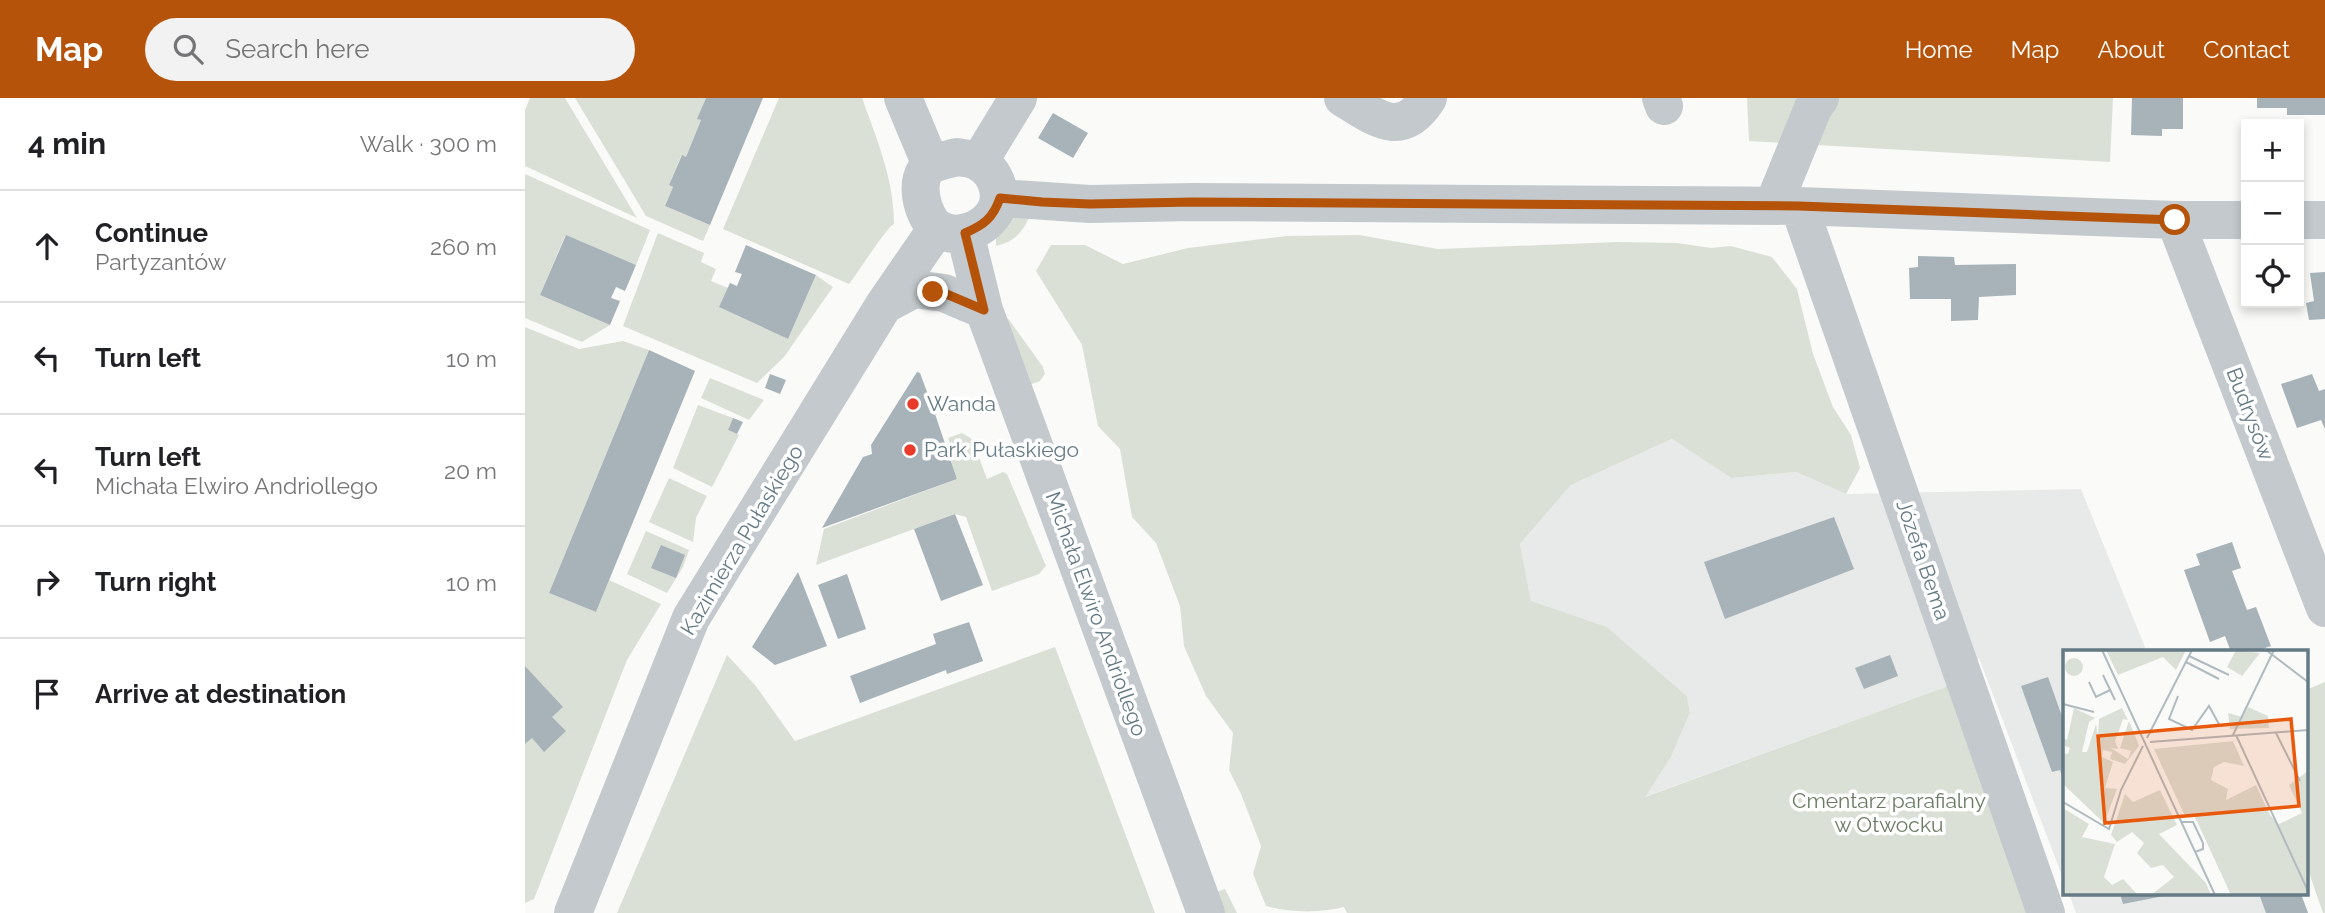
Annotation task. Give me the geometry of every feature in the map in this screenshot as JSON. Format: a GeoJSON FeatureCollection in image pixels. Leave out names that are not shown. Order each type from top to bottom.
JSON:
{"type":"FeatureCollection","features":[{"type":"Feature","properties":{"kind":"street"},"geometry":{"type":"LineString","coordinates":[[903,98],[931,165]]}},
{"type":"Feature","properties":{"kind":"street"},"geometry":{"type":"LineString","coordinates":[[979,162],[1018,98]]}},
{"type":"Feature","properties":{"kind":"street"},"geometry":{"type":"LineString","coordinates":[[1343,98],[1392,123],[1416,115],[1428,98]]}},
{"type":"Feature","properties":{"kind":"street"},"geometry":{"type":"LineString","coordinates":[[1786,206],[1813,108],[1820,98]]}},
{"type":"Feature","properties":{"kind":"street"},"geometry":{"type":"LineString","coordinates":[[957,157],[979,162],[994,177],[1000,198],[995,212],[984,225],[951,230],[927,215],[922,201],[924,173],[931,165],[957,157]]}},
{"type":"Feature","properties":{"kind":"street"},"geometry":{"type":"LineString","coordinates":[[1000,198],[1090,204],[1193,202],[1786,206],[2241,220]]}},
{"type":"Feature","properties":{"kind":"street","name":"Józefa Bema"},"geometry":{"type":"LineString","coordinates":[[1786,206],[2046,913]]}},
{"type":"Feature","properties":{"kind":"street","name":"Budrysów"},"geometry":{"type":"LineString","coordinates":[[2175,220],[2325,608]]}},
{"type":"Feature","properties":{"kind":"street"},"geometry":{"type":"LineString","coordinates":[[2304,220],[2325,220]]}},
{"type":"Feature","properties":{"kind":"street","name":"Kazimierza Pułaskiego"},"geometry":{"type":"LineString","coordinates":[[572,913],[691,618],[884,305],[951,230]]}},
{"type":"Feature","properties":{"kind":"street","name":"Michała Elwiro Andriollego"},"geometry":{"type":"LineString","coordinates":[[951,230],[984,310],[1206,913]]}},
{"type":"Feature","properties":{"kind":"street"},"geometry":{"type":"LineString","coordinates":[[884,305],[914,289],[944,293],[984,310]]}},
{"type":"Feature","properties":{"kind":"shaded area"},"geometry":{"type":"Polygon","coordinates":[[[1672,439],[1731,478],[1796,472],[1846,494],[2081,489],[2146,650],[2063,650],[2063,878],[1979,658],[1948,686],[1644,797],[1671,757],[1690,713],[1687,696],[1607,627],[1531,602],[1520,544],[1571,485],[1672,439]]]}},
{"type":"Feature","properties":{"kind":"shaded area"},"geometry":{"type":"Polygon","coordinates":[[[2069,895],[2301,895],[2308,913],[2076,913],[2069,895]]]}},
{"type":"Feature","properties":{"kind":"green space"},"geometry":{"type":"Polygon","coordinates":[[[530,98],[565,98],[637,218],[525,166],[525,110],[530,98]]]}},
{"type":"Feature","properties":{"kind":"green space"},"geometry":{"type":"Polygon","coordinates":[[[575,98],[706,98],[698,119],[701,120],[686,157],[681,156],[669,185],[673,187],[665,206],[710,225],[703,241],[646,216],[575,98]]]}},
{"type":"Feature","properties":{"kind":"green space"},"geometry":{"type":"Polygon","coordinates":[[[779,98],[862,98],[888,175],[894,224],[849,284],[723,229],[779,98]]]}},
{"type":"Feature","properties":{"kind":"green space"},"geometry":{"type":"Polygon","coordinates":[[[1747,98],[2113,98],[2110,162],[1749,141],[1747,98]]]}},
{"type":"Feature","properties":{"kind":"green space"},"geometry":{"type":"Polygon","coordinates":[[[525,174],[650,230],[636,265],[565,236],[540,295],[610,325],[582,342],[525,318],[525,174]]]}},
{"type":"Feature","properties":{"kind":"green space"},"geometry":{"type":"Polygon","coordinates":[[[1012,215],[1030,216],[1017,236],[996,246],[996,237],[1012,215]]]}},
{"type":"Feature","properties":{"kind":"green space"},"geometry":{"type":"Polygon","coordinates":[[[658,233],[704,253],[701,262],[716,269],[711,281],[728,288],[720,307],[788,339],[816,275],[833,287],[784,357],[757,383],[623,326],[658,233]]]}},
{"type":"Feature","properties":{"kind":"green space","name":"Cmentarz parafialny w Otwocku"},"geometry":{"type":"Polygon","coordinates":[[[1359,235],[1438,249],[1617,242],[1677,243],[1711,248],[1731,246],[1772,257],[1797,289],[1813,354],[1833,407],[1851,435],[1860,468],[1846,494],[1796,472],[1731,478],[1672,439],[1571,485],[1520,544],[1531,601],[1607,627],[1687,696],[1690,713],[1671,757],[1645,797],[1948,686],[2030,913],[1347,913],[1344,907],[1305,911],[1266,906],[1253,874],[1261,846],[1229,770],[1233,733],[1206,696],[1184,646],[1180,606],[1156,543],[1132,517],[1120,449],[1098,426],[1082,345],[1036,271],[1051,245],[1085,245],[1123,264],[1188,248],[1287,236],[1359,235]]]}},
{"type":"Feature","properties":{"kind":"green space"},"geometry":{"type":"Polygon","coordinates":[[[1007,317],[1043,367],[1045,374],[1040,381],[1026,386],[1007,317]]]}},
{"type":"Feature","properties":{"kind":"green space"},"geometry":{"type":"Polygon","coordinates":[[[525,327],[579,349],[623,341],[649,350],[549,593],[596,612],[609,580],[661,604],[627,660],[534,899],[525,903],[525,327]]]}},
{"type":"Feature","properties":{"kind":"green space"},"geometry":{"type":"Polygon","coordinates":[[[710,378],[764,400],[749,420],[701,398],[710,378]]]}},
{"type":"Feature","properties":{"kind":"green space"},"geometry":{"type":"Polygon","coordinates":[[[698,405],[733,418],[728,430],[739,435],[712,487],[673,468],[698,405]]]}},
{"type":"Feature","properties":{"kind":"green space"},"geometry":{"type":"Polygon","coordinates":[[[962,433],[972,439],[987,479],[1003,472],[1007,474],[1046,566],[1039,574],[992,591],[966,517],[955,514],[816,565],[824,529],[957,479],[950,457],[954,455],[948,438],[962,433]]]}},
{"type":"Feature","properties":{"kind":"green space"},"geometry":{"type":"Polygon","coordinates":[[[669,478],[707,496],[696,518],[693,542],[649,522],[669,478]]]}},
{"type":"Feature","properties":{"kind":"green space"},"geometry":{"type":"Polygon","coordinates":[[[646,531],[689,550],[683,567],[667,593],[627,574],[646,531]]]}},
{"type":"Feature","properties":{"kind":"green space"},"geometry":{"type":"Polygon","coordinates":[[[1055,647],[1155,913],[617,913],[727,655],[755,685],[795,741],[1055,647]]]}},
{"type":"Feature","properties":{"kind":"green space"},"geometry":{"type":"Polygon","coordinates":[[[2325,682],[2325,913],[2308,870],[2308,689],[2325,682]]]}},
{"type":"Feature","properties":{"kind":"green space"},"geometry":{"type":"Polygon","coordinates":[[[1225,889],[1237,913],[1216,913],[1211,894],[1225,889]]]}},
{"type":"Feature","properties":{"kind":"building"},"geometry":{"type":"Polygon","coordinates":[[[706,98],[763,98],[710,225],[665,206],[673,187],[669,185],[682,155],[686,157],[701,120],[697,119],[706,98]]]}},
{"type":"Feature","properties":{"kind":"building"},"geometry":{"type":"Polygon","coordinates":[[[2132,98],[2183,98],[2183,129],[2162,129],[2162,136],[2131,135],[2132,98]]]}},
{"type":"Feature","properties":{"kind":"building"},"geometry":{"type":"Polygon","coordinates":[[[2257,98],[2325,98],[2325,115],[2287,115],[2287,108],[2257,108],[2257,98]]]}},
{"type":"Feature","properties":{"kind":"building"},"geometry":{"type":"Polygon","coordinates":[[[1053,113],[1088,133],[1073,158],[1038,138],[1053,113]]]}},
{"type":"Feature","properties":{"kind":"building"},"geometry":{"type":"Polygon","coordinates":[[[566,235],[636,265],[625,291],[616,287],[611,298],[620,301],[610,325],[540,295],[566,235]]]}},
{"type":"Feature","properties":{"kind":"building"},"geometry":{"type":"Polygon","coordinates":[[[746,245],[816,275],[788,339],[719,307],[730,283],[737,286],[742,274],[735,272],[746,245]]]}},
{"type":"Feature","properties":{"kind":"building"},"geometry":{"type":"Polygon","coordinates":[[[1918,256],[1954,257],[1955,265],[2016,264],[2016,295],[1979,297],[1978,320],[1951,321],[1951,299],[1910,299],[1909,268],[1918,267],[1918,256]]]}},
{"type":"Feature","properties":{"kind":"building"},"geometry":{"type":"Polygon","coordinates":[[[2325,272],[2325,319],[2309,320],[2306,303],[2314,301],[2310,273],[2325,272]]]}},
{"type":"Feature","properties":{"kind":"building"},"geometry":{"type":"Polygon","coordinates":[[[649,350],[695,371],[596,612],[549,593],[649,350]]]}},
{"type":"Feature","properties":{"kind":"building","name":"Park Pułaskiego"},"geometry":{"type":"Polygon","coordinates":[[[917,372],[920,373],[957,479],[822,528],[863,457],[872,454],[871,445],[917,372]]]}},
{"type":"Feature","properties":{"kind":"building"},"geometry":{"type":"Polygon","coordinates":[[[770,374],[786,380],[780,394],[765,388],[770,374]]]}},
{"type":"Feature","properties":{"kind":"building"},"geometry":{"type":"Polygon","coordinates":[[[2312,374],[2319,391],[2325,389],[2325,429],[2321,420],[2297,428],[2281,384],[2312,374]]]}},
{"type":"Feature","properties":{"kind":"building"},"geometry":{"type":"Polygon","coordinates":[[[733,418],[743,422],[737,434],[728,430],[733,418]]]}},
{"type":"Feature","properties":{"kind":"building"},"geometry":{"type":"Polygon","coordinates":[[[955,514],[983,585],[941,601],[914,529],[955,514]]]}},
{"type":"Feature","properties":{"kind":"building"},"geometry":{"type":"Polygon","coordinates":[[[1834,517],[1854,569],[1725,619],[1704,562],[1834,517]]]}},
{"type":"Feature","properties":{"kind":"building"},"geometry":{"type":"Polygon","coordinates":[[[2232,542],[2241,568],[2232,571],[2247,610],[2256,607],[2271,646],[2259,650],[2230,650],[2225,636],[2210,642],[2184,570],[2200,565],[2196,554],[2232,542]]]}},
{"type":"Feature","properties":{"kind":"building"},"geometry":{"type":"Polygon","coordinates":[[[661,545],[685,555],[676,578],[651,568],[661,545]]]}},
{"type":"Feature","properties":{"kind":"building"},"geometry":{"type":"Polygon","coordinates":[[[798,572],[827,646],[775,665],[752,647],[798,572]]]}},
{"type":"Feature","properties":{"kind":"building"},"geometry":{"type":"Polygon","coordinates":[[[847,574],[866,629],[838,639],[818,585],[847,574]]]}},
{"type":"Feature","properties":{"kind":"building"},"geometry":{"type":"Polygon","coordinates":[[[969,622],[983,661],[947,674],[946,670],[860,703],[850,676],[936,644],[933,634],[969,622]]]}},
{"type":"Feature","properties":{"kind":"building"},"geometry":{"type":"Polygon","coordinates":[[[1890,655],[1898,676],[1864,689],[1855,668],[1890,655]]]}},
{"type":"Feature","properties":{"kind":"building"},"geometry":{"type":"Polygon","coordinates":[[[525,666],[563,707],[552,717],[566,731],[544,752],[532,738],[525,744],[525,666]]]}},
{"type":"Feature","properties":{"kind":"building"},"geometry":{"type":"Polygon","coordinates":[[[2048,677],[2063,719],[2063,779],[2060,770],[2052,772],[2021,686],[2048,677]]]}},
{"type":"Feature","properties":{"kind":"building"},"geometry":{"type":"Polygon","coordinates":[[[2120,895],[2169,895],[2123,904],[2120,895]]]}},
{"type":"Feature","properties":{"kind":"building"},"geometry":{"type":"Polygon","coordinates":[[[2259,895],[2301,895],[2308,913],[2266,913],[2259,895]]]}},
{"type":"Feature","properties":{"kind":"place","name":"Wanda"},"geometry":{"type":"Point","coordinates":[913,404]}},
{"type":"Feature","properties":{"kind":"place","name":"Park Pułaskiego"},"geometry":{"type":"Point","coordinates":[910,450]}},
{"type":"Feature","properties":{"kind":"route"},"geometry":{"type":"LineString","coordinates":[[933,292],[944,293],[984,310],[965,233],[984,225],[995,212],[1000,198],[1090,204],[1193,202],[1799,206],[2175,220]]}}]}
